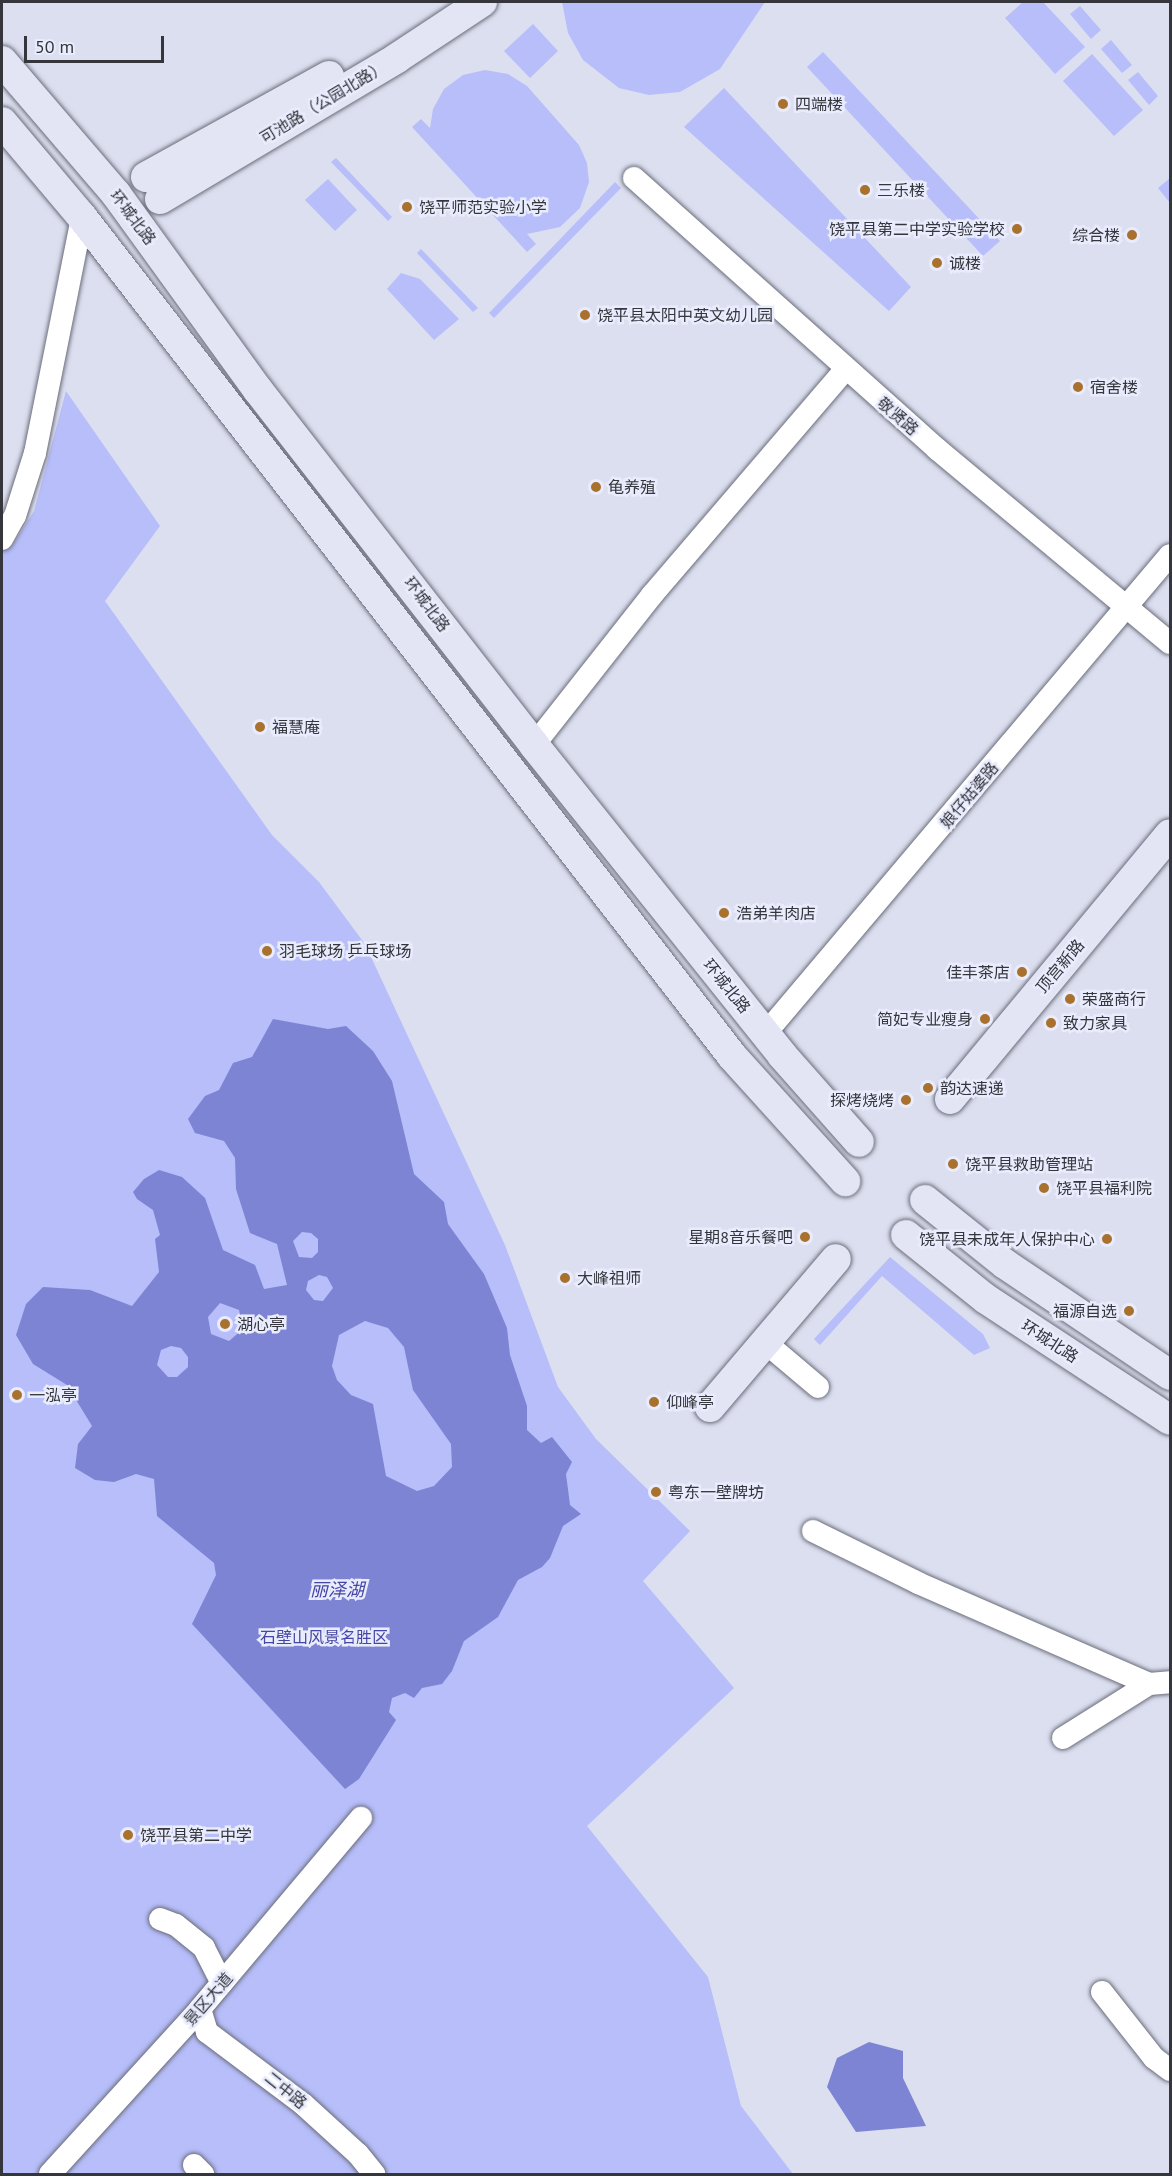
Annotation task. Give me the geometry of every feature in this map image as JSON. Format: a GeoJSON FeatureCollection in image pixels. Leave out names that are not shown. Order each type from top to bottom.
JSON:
{"type":"FeatureCollection","features":[{"type":"Feature","properties":{"kind":"main road","name":"可池路（公园北路）"},"geometry":{"type":"LineString","coordinates":[[449,2],[153,188],[397,58],[482,2]]}},
{"type":"Feature","properties":{"kind":"main road","name":"环城北路"},"geometry":{"type":"LineString","coordinates":[[2,61],[116,194],[258,390],[534,745],[765,1034],[859,1142]]}},
{"type":"Feature","properties":{"kind":"main road"},"geometry":{"type":"LineString","coordinates":[[2,122],[82,218],[732,1056],[845,1181]]}},
{"type":"Feature","properties":{"kind":"main road","name":"顶宫新路"},"geometry":{"type":"LineString","coordinates":[[950,1099],[1170,834]]}},
{"type":"Feature","properties":{"kind":"main road"},"geometry":{"type":"LineString","coordinates":[[925,1200],[1005,1264],[1170,1375]]}},
{"type":"Feature","properties":{"kind":"main road","name":"环城北路"},"geometry":{"type":"LineString","coordinates":[[906,1235],[986,1299],[1170,1420]]}},
{"type":"Feature","properties":{"kind":"main road"},"geometry":{"type":"LineString","coordinates":[[710,1407],[836,1259]]}},
{"type":"Feature","properties":{"kind":"street","name":"敬贤路"},"geometry":{"type":"LineString","coordinates":[[634,178],[845,370],[1045,542],[1170,643]]}},
{"type":"Feature","properties":{"kind":"street"},"geometry":{"type":"LineString","coordinates":[[2,539],[15,516],[35,453],[82,218]]}},
{"type":"Feature","properties":{"kind":"street"},"geometry":{"type":"LineString","coordinates":[[534,745],[652,595],[845,370]]}},
{"type":"Feature","properties":{"kind":"street","name":"娘仔姑婆路"},"geometry":{"type":"LineString","coordinates":[[765,1034],[1170,555]]}},
{"type":"Feature","properties":{"kind":"street"},"geometry":{"type":"LineString","coordinates":[[766,1343],[818,1387]]}},
{"type":"Feature","properties":{"kind":"street"},"geometry":{"type":"LineString","coordinates":[[813,1531],[918,1584],[1160,1683]]}},
{"type":"Feature","properties":{"kind":"street"},"geometry":{"type":"LineString","coordinates":[[1063,1738],[1160,1683]]}},
{"type":"Feature","properties":{"kind":"street","name":"景区大道"},"geometry":{"type":"LineString","coordinates":[[50,2175],[200,2009],[361,1818]]}},
{"type":"Feature","properties":{"kind":"street"},"geometry":{"type":"LineString","coordinates":[[160,1919],[176,1925],[204,1948],[222,1983]]}},
{"type":"Feature","properties":{"kind":"street"},"geometry":{"type":"LineString","coordinates":[[1102,1992],[1154,2058],[1170,2070]]}},
{"type":"Feature","properties":{"kind":"street","name":"二中路"},"geometry":{"type":"LineString","coordinates":[[200,2009],[207,2032],[303,2104],[358,2154],[374,2175]]}},
{"type":"Feature","properties":{"kind":"street"},"geometry":{"type":"LineString","coordinates":[[194,2175],[194,2165],[203,2175]]}},
{"type":"Feature","properties":{"kind":"green space"},"geometry":{"type":"Polygon","coordinates":[[[562,2],[765,2],[720,69],[680,92],[649,95],[619,88],[583,60],[568,33],[562,2]]]}},
{"type":"Feature","properties":{"kind":"green space"},"geometry":{"type":"Polygon","coordinates":[[[1023,2],[1043,2],[1085,47],[1055,74],[1005,18],[1023,2]]]}},
{"type":"Feature","properties":{"kind":"green space"},"geometry":{"type":"Polygon","coordinates":[[[1080,6],[1101,30],[1091,39],[1070,14],[1080,6]]]}},
{"type":"Feature","properties":{"kind":"green space"},"geometry":{"type":"Polygon","coordinates":[[[533,24],[558,51],[530,78],[504,51],[533,24]]]}},
{"type":"Feature","properties":{"kind":"green space"},"geometry":{"type":"Polygon","coordinates":[[[1111,40],[1132,65],[1122,73],[1101,49],[1111,40]]]}},
{"type":"Feature","properties":{"kind":"green space"},"geometry":{"type":"Polygon","coordinates":[[[823,52],[1000,241],[983,256],[807,67],[823,52]]]}},
{"type":"Feature","properties":{"kind":"green space"},"geometry":{"type":"Polygon","coordinates":[[[1092,54],[1143,110],[1114,136],[1063,81],[1092,54]]]}},
{"type":"Feature","properties":{"kind":"green space"},"geometry":{"type":"Polygon","coordinates":[[[485,70],[508,74],[527,86],[579,145],[587,163],[589,182],[580,208],[560,227],[527,234],[536,244],[527,252],[412,127],[421,119],[430,128],[433,109],[444,89],[463,75],[485,70]]]}},
{"type":"Feature","properties":{"kind":"green space"},"geometry":{"type":"Polygon","coordinates":[[[1138,72],[1158,96],[1149,105],[1128,80],[1138,72]]]}},
{"type":"Feature","properties":{"kind":"green space"},"geometry":{"type":"Polygon","coordinates":[[[724,88],[911,287],[889,311],[684,127],[724,88]]]}},
{"type":"Feature","properties":{"kind":"green space"},"geometry":{"type":"Polygon","coordinates":[[[336,158],[392,217],[388,221],[331,162],[336,158]]]}},
{"type":"Feature","properties":{"kind":"green space"},"geometry":{"type":"Polygon","coordinates":[[[1170,178],[1170,203],[1158,188],[1170,178]]]}},
{"type":"Feature","properties":{"kind":"green space"},"geometry":{"type":"Polygon","coordinates":[[[328,179],[357,210],[335,231],[305,200],[328,179]]]}},
{"type":"Feature","properties":{"kind":"green space"},"geometry":{"type":"Polygon","coordinates":[[[615,182],[621,188],[494,318],[489,313],[615,182]]]}},
{"type":"Feature","properties":{"kind":"green space"},"geometry":{"type":"Polygon","coordinates":[[[421,249],[478,308],[473,312],[417,253],[421,249]]]}},
{"type":"Feature","properties":{"kind":"green space"},"geometry":{"type":"Polygon","coordinates":[[[401,273],[420,279],[459,319],[434,340],[387,289],[401,273]]]}},
{"type":"Feature","properties":{"kind":"green space","name":"石壁山风景名胜区"},"geometry":{"type":"Polygon","coordinates":[[[66,391],[160,526],[105,601],[272,835],[319,882],[365,944],[505,1245],[558,1387],[596,1439],[690,1531],[643,1581],[734,1688],[587,1826],[708,1977],[741,2106],[793,2174],[2,2174],[2,535],[12,546],[34,511],[66,391]]]}},
{"type":"Feature","properties":{"kind":"green space"},"geometry":{"type":"Polygon","coordinates":[[[890,1257],[983,1334],[990,1348],[974,1355],[882,1276],[820,1345],[814,1339],[890,1257]]]}},
{"type":"Feature","properties":{"kind":"water","name":"丽泽湖"},"geometry":{"type":"Polygon","coordinates":[[[273,1019],[328,1029],[346,1026],[373,1051],[392,1081],[414,1174],[444,1202],[448,1224],[484,1274],[507,1328],[510,1355],[527,1406],[527,1430],[541,1443],[552,1437],[572,1462],[566,1474],[570,1505],[581,1514],[563,1526],[550,1558],[542,1567],[518,1580],[498,1617],[464,1641],[452,1671],[442,1684],[422,1688],[414,1698],[405,1693],[392,1698],[389,1712],[396,1720],[359,1779],[345,1789],[192,1624],[216,1575],[214,1563],[157,1516],[154,1479],[136,1474],[114,1482],[95,1480],[75,1468],[78,1444],[92,1426],[67,1385],[33,1364],[16,1335],[26,1304],[43,1287],[90,1290],[132,1306],[159,1272],[155,1239],[160,1235],[153,1210],[137,1199],[133,1192],[144,1179],[159,1170],[182,1177],[205,1198],[223,1250],[255,1265],[264,1289],[287,1285],[277,1244],[250,1233],[236,1189],[235,1158],[224,1141],[195,1133],[188,1119],[205,1096],[219,1090],[233,1063],[252,1057],[273,1019]],[[302,1232],[293,1241],[299,1257],[312,1258],[318,1252],[318,1239],[311,1233],[302,1232]],[[319,1275],[308,1281],[306,1290],[314,1300],[323,1301],[333,1288],[327,1277],[319,1275]],[[220,1303],[208,1317],[211,1334],[229,1341],[243,1329],[239,1310],[220,1303]],[[365,1321],[339,1335],[332,1366],[337,1380],[351,1395],[373,1404],[386,1476],[417,1491],[434,1486],[452,1467],[451,1444],[413,1390],[404,1347],[388,1328],[365,1321]],[[171,1346],[161,1350],[157,1365],[168,1377],[177,1377],[188,1367],[188,1357],[181,1348],[171,1346]]]}},
{"type":"Feature","properties":{"kind":"water"},"geometry":{"type":"Polygon","coordinates":[[[869,2042],[903,2051],[903,2078],[926,2126],[856,2132],[827,2087],[837,2058],[869,2042]]]}},
{"type":"Feature","properties":{"kind":"place","name":"四端楼"},"geometry":{"type":"Point","coordinates":[783,104]}},
{"type":"Feature","properties":{"kind":"place","name":"三乐楼"},"geometry":{"type":"Point","coordinates":[865,190]}},
{"type":"Feature","properties":{"kind":"place","name":"饶平师范实验小学"},"geometry":{"type":"Point","coordinates":[407,207]}},
{"type":"Feature","properties":{"kind":"place","name":"饶平县第二中学实验学校"},"geometry":{"type":"Point","coordinates":[1017,229]}},
{"type":"Feature","properties":{"kind":"place","name":"综合楼"},"geometry":{"type":"Point","coordinates":[1132,235]}},
{"type":"Feature","properties":{"kind":"place","name":"诚楼"},"geometry":{"type":"Point","coordinates":[937,263]}},
{"type":"Feature","properties":{"kind":"place","name":"饶平县太阳中英文幼儿园"},"geometry":{"type":"Point","coordinates":[585,315]}},
{"type":"Feature","properties":{"kind":"place","name":"宿舍楼"},"geometry":{"type":"Point","coordinates":[1078,387]}},
{"type":"Feature","properties":{"kind":"place","name":"龟养殖"},"geometry":{"type":"Point","coordinates":[596,487]}},
{"type":"Feature","properties":{"kind":"place","name":"福慧庵"},"geometry":{"type":"Point","coordinates":[260,727]}},
{"type":"Feature","properties":{"kind":"place","name":"浩弟羊肉店"},"geometry":{"type":"Point","coordinates":[724,913]}},
{"type":"Feature","properties":{"kind":"place","name":"羽毛球场 乒乓球场"},"geometry":{"type":"Point","coordinates":[267,951]}},
{"type":"Feature","properties":{"kind":"place","name":"佳丰茶店"},"geometry":{"type":"Point","coordinates":[1022,972]}},
{"type":"Feature","properties":{"kind":"place","name":"荣盛商行"},"geometry":{"type":"Point","coordinates":[1070,999]}},
{"type":"Feature","properties":{"kind":"place","name":"简妃专业瘦身"},"geometry":{"type":"Point","coordinates":[985,1019]}},
{"type":"Feature","properties":{"kind":"place","name":"致力家具"},"geometry":{"type":"Point","coordinates":[1051,1023]}},
{"type":"Feature","properties":{"kind":"place","name":"韵达速递"},"geometry":{"type":"Point","coordinates":[928,1088]}},
{"type":"Feature","properties":{"kind":"place","name":"探烤烧烤"},"geometry":{"type":"Point","coordinates":[906,1100]}},
{"type":"Feature","properties":{"kind":"place","name":"饶平县救助管理站"},"geometry":{"type":"Point","coordinates":[953,1164]}},
{"type":"Feature","properties":{"kind":"place","name":"饶平县福利院"},"geometry":{"type":"Point","coordinates":[1044,1188]}},
{"type":"Feature","properties":{"kind":"place","name":"星期8音乐餐吧"},"geometry":{"type":"Point","coordinates":[805,1237]}},
{"type":"Feature","properties":{"kind":"place","name":"饶平县未成年人保护中心"},"geometry":{"type":"Point","coordinates":[1107,1239]}},
{"type":"Feature","properties":{"kind":"place","name":"大峰祖师"},"geometry":{"type":"Point","coordinates":[565,1278]}},
{"type":"Feature","properties":{"kind":"place","name":"福源自选"},"geometry":{"type":"Point","coordinates":[1129,1311]}},
{"type":"Feature","properties":{"kind":"place","name":"湖心亭"},"geometry":{"type":"Point","coordinates":[225,1324]}},
{"type":"Feature","properties":{"kind":"place","name":"一泓亭"},"geometry":{"type":"Point","coordinates":[17,1395]}},
{"type":"Feature","properties":{"kind":"place","name":"仰峰亭"},"geometry":{"type":"Point","coordinates":[654,1402]}},
{"type":"Feature","properties":{"kind":"place","name":"粤东一壁牌坊"},"geometry":{"type":"Point","coordinates":[656,1492]}},
{"type":"Feature","properties":{"kind":"place","name":"饶平县第二中学"},"geometry":{"type":"Point","coordinates":[128,1835]}}]}
